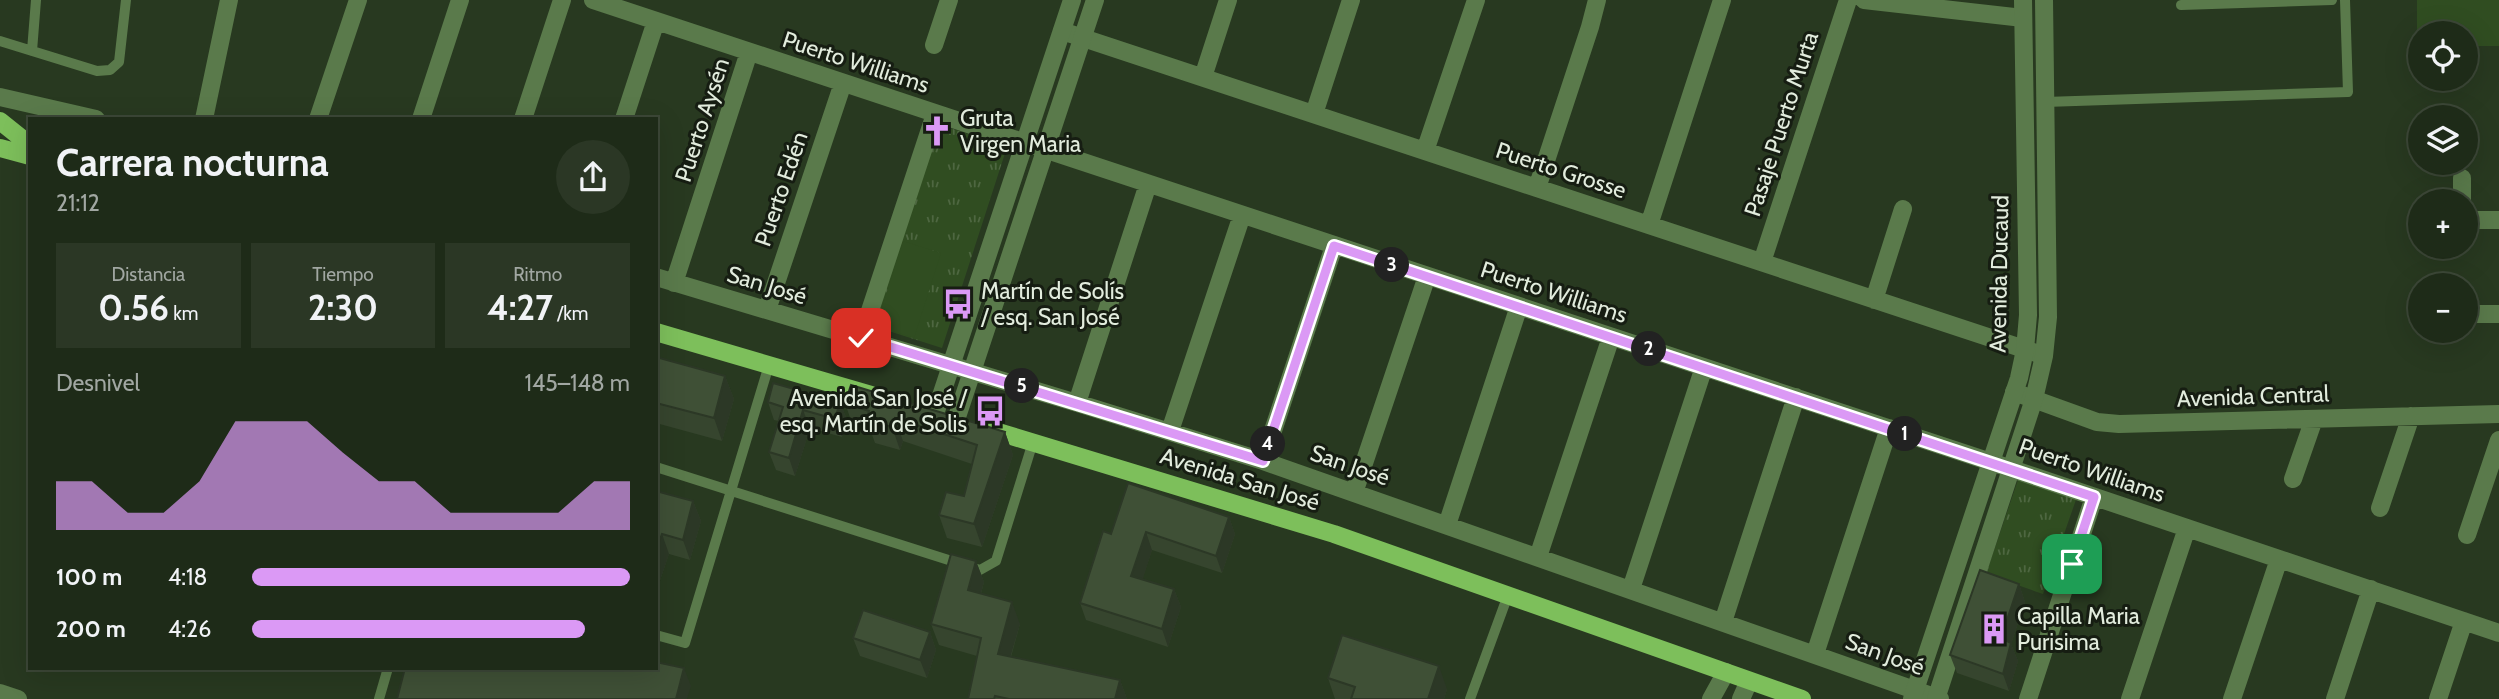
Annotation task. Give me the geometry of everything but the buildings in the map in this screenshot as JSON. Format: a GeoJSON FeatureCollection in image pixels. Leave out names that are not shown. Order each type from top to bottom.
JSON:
{"type":"FeatureCollection","features":[{"type":"Feature","properties":{"kind":"main road"},"geometry":{"type":"LineString","coordinates":[[0,121],[28,143]]}},
{"type":"Feature","properties":{"kind":"main road"},"geometry":{"type":"LineString","coordinates":[[0,148],[28,155]]}},
{"type":"Feature","properties":{"kind":"main road"},"geometry":{"type":"LineString","coordinates":[[658,333],[884,399]]}},
{"type":"Feature","properties":{"kind":"main road","name":"Avenida San José"},"geometry":{"type":"LineString","coordinates":[[929,412],[1271,514],[1802,699]]}},
{"type":"Feature","properties":{"kind":"street"},"geometry":{"type":"LineString","coordinates":[[204,117],[229,0]]}},
{"type":"Feature","properties":{"kind":"street"},"geometry":{"type":"LineString","coordinates":[[319,117],[358,0]]}},
{"type":"Feature","properties":{"kind":"street"},"geometry":{"type":"LineString","coordinates":[[422,117],[460,0]]}},
{"type":"Feature","properties":{"kind":"street"},"geometry":{"type":"LineString","coordinates":[[524,117],[562,0]]}},
{"type":"Feature","properties":{"kind":"street","name":"Puerto Williams"},"geometry":{"type":"LineString","coordinates":[[593,0],[1796,397],[2499,633]]}},
{"type":"Feature","properties":{"kind":"street"},"geometry":{"type":"LineString","coordinates":[[934,45],[949,0]]}},
{"type":"Feature","properties":{"kind":"street"},"geometry":{"type":"LineString","coordinates":[[929,412],[952,365],[1072,0]]}},
{"type":"Feature","properties":{"kind":"street"},"geometry":{"type":"LineString","coordinates":[[956,420],[1095,0]]}},
{"type":"Feature","properties":{"kind":"street"},"geometry":{"type":"LineString","coordinates":[[1203,77],[1228,0]]}},
{"type":"Feature","properties":{"kind":"street"},"geometry":{"type":"LineString","coordinates":[[1314,114],[1352,0]]}},
{"type":"Feature","properties":{"kind":"street"},"geometry":{"type":"LineString","coordinates":[[1424,151],[1476,0]]}},
{"type":"Feature","properties":{"kind":"street"},"geometry":{"type":"LineString","coordinates":[[1537,188],[1597,0]]}},
{"type":"Feature","properties":{"kind":"street"},"geometry":{"type":"LineString","coordinates":[[1649,225],[1722,0]]}},
{"type":"Feature","properties":{"kind":"street","name":"Pasaje Puerto Murta"},"geometry":{"type":"LineString","coordinates":[[1762,262],[1848,0]]}},
{"type":"Feature","properties":{"kind":"street"},"geometry":{"type":"LineString","coordinates":[[1864,0],[2023,9]]}},
{"type":"Feature","properties":{"kind":"street","name":"Avenida Ducaud"},"geometry":{"type":"LineString","coordinates":[[1938,699],[2034,399],[2044,356],[2048,285],[2044,0]]}},
{"type":"Feature","properties":{"kind":"street","name":"Avenida Ducaud"},"geometry":{"type":"LineString","coordinates":[[1913,695],[2014,392],[2025,350],[2028,315],[2023,9]]}},
{"type":"Feature","properties":{"kind":"street"},"geometry":{"type":"LineString","coordinates":[[625,117],[656,21]]}},
{"type":"Feature","properties":{"kind":"street","name":"Puerto Grosse"},"geometry":{"type":"LineString","coordinates":[[1062,30],[2044,356]]}},
{"type":"Feature","properties":{"kind":"street","name":"Puerto Aysén"},"geometry":{"type":"LineString","coordinates":[[674,283],[750,52]]}},
{"type":"Feature","properties":{"kind":"street","name":"Puerto Edén"},"geometry":{"type":"LineString","coordinates":[[766,310],[843,83]]}},
{"type":"Feature","properties":{"kind":"street"},"geometry":{"type":"LineString","coordinates":[[0,96],[88,117]]}},
{"type":"Feature","properties":{"kind":"street"},"geometry":{"type":"LineString","coordinates":[[861,338],[935,114]]}},
{"type":"Feature","properties":{"kind":"street"},"geometry":{"type":"LineString","coordinates":[[2462,178],[2462,189]]}},
{"type":"Feature","properties":{"kind":"street"},"geometry":{"type":"LineString","coordinates":[[1077,403],[1148,184]]}},
{"type":"Feature","properties":{"kind":"street"},"geometry":{"type":"LineString","coordinates":[[1874,300],[1903,209]]}},
{"type":"Feature","properties":{"kind":"street"},"geometry":{"type":"LineString","coordinates":[[1170,431],[1242,215]]}},
{"type":"Feature","properties":{"kind":"street"},"geometry":{"type":"LineString","coordinates":[[2478,220],[2499,220]]}},
{"type":"Feature","properties":{"kind":"street"},"geometry":{"type":"LineString","coordinates":[[1263,461],[1334,246]]}},
{"type":"Feature","properties":{"kind":"street"},"geometry":{"type":"LineString","coordinates":[[1354,493],[1427,276]]}},
{"type":"Feature","properties":{"kind":"street","name":"San José"},"geometry":{"type":"LineString","coordinates":[[658,278],[1263,461],[1815,654],[1913,695],[1938,699]]}},
{"type":"Feature","properties":{"kind":"street"},"geometry":{"type":"LineString","coordinates":[[1447,525],[1520,306]]}},
{"type":"Feature","properties":{"kind":"street"},"geometry":{"type":"LineString","coordinates":[[2478,314],[2499,314]]}},
{"type":"Feature","properties":{"kind":"street"},"geometry":{"type":"LineString","coordinates":[[1538,557],[1611,337]]}},
{"type":"Feature","properties":{"kind":"street"},"geometry":{"type":"LineString","coordinates":[[1631,589],[1704,367]]}},
{"type":"Feature","properties":{"kind":"street","name":"Avenida Central"},"geometry":{"type":"LineString","coordinates":[[2014,392],[2105,424],[2499,414]]}},
{"type":"Feature","properties":{"kind":"street"},"geometry":{"type":"LineString","coordinates":[[1723,622],[1796,397]]}},
{"type":"Feature","properties":{"kind":"street"},"geometry":{"type":"LineString","coordinates":[[2380,508],[2411,416]]}},
{"type":"Feature","properties":{"kind":"street"},"geometry":{"type":"LineString","coordinates":[[2293,479],[2314,419]]}},
{"type":"Feature","properties":{"kind":"street"},"geometry":{"type":"LineString","coordinates":[[1815,654],[1889,428]]}},
{"type":"Feature","properties":{"kind":"street"},"geometry":{"type":"LineString","coordinates":[[2467,535],[2499,440]]}},
{"type":"Feature","properties":{"kind":"street"},"geometry":{"type":"LineString","coordinates":[[2028,699],[2094,497]]}},
{"type":"Feature","properties":{"kind":"street"},"geometry":{"type":"LineString","coordinates":[[2130,699],[2187,528]]}},
{"type":"Feature","properties":{"kind":"street"},"geometry":{"type":"LineString","coordinates":[[2232,699],[2279,559]]}},
{"type":"Feature","properties":{"kind":"street"},"geometry":{"type":"LineString","coordinates":[[2335,699],[2371,589]]}},
{"type":"Feature","properties":{"kind":"street"},"geometry":{"type":"LineString","coordinates":[[2438,699],[2464,621]]}},
{"type":"Feature","properties":{"kind":"street"},"geometry":{"type":"LineString","coordinates":[[1711,699],[1726,672]]}},
{"type":"Feature","properties":{"kind":"street"},"geometry":{"type":"LineString","coordinates":[[1741,699],[1749,681]]}},
{"type":"Feature","properties":{"kind":"street"},"geometry":{"type":"LineString","coordinates":[[0,694],[18,699]]}},
{"type":"Feature","properties":{"kind":"lane"},"geometry":{"type":"LineString","coordinates":[[32,51],[36,0]]}},
{"type":"Feature","properties":{"kind":"lane"},"geometry":{"type":"LineString","coordinates":[[0,41],[97,71],[110,69],[119,62],[126,0]]}},
{"type":"Feature","properties":{"kind":"lane"},"geometry":{"type":"LineString","coordinates":[[2181,5],[2332,0]]}},
{"type":"Feature","properties":{"kind":"lane"},"geometry":{"type":"LineString","coordinates":[[2045,102],[2348,92],[2345,0]]}},
{"type":"Feature","properties":{"kind":"lane"},"geometry":{"type":"LineString","coordinates":[[658,636],[685,643],[769,365]]}},
{"type":"Feature","properties":{"kind":"lane"},"geometry":{"type":"LineString","coordinates":[[658,468],[980,570],[996,561],[1032,442]]}},
{"type":"Feature","properties":{"kind":"lane"},"geometry":{"type":"LineString","coordinates":[[1471,699],[1508,595]]}},
{"type":"Feature","properties":{"kind":"lane"},"geometry":{"type":"LineString","coordinates":[[379,699],[387,670]]}},
{"type":"Feature","properties":{"kind":"green space"},"geometry":{"type":"Polygon","coordinates":[[[2417,0],[2499,0],[2499,46],[2478,46],[2478,21],[2417,21],[2417,0]]]}},
{"type":"Feature","properties":{"kind":"green space"},"geometry":{"type":"Polygon","coordinates":[[[938,124],[1007,147],[942,348],[873,326],[938,124]]]}},
{"type":"Feature","properties":{"kind":"green space"},"geometry":{"type":"Polygon","coordinates":[[[903,241],[941,253],[914,338],[876,326],[903,241]]]}},
{"type":"Feature","properties":{"kind":"green space"},"geometry":{"type":"Polygon","coordinates":[[[2020,474],[2078,494],[2043,594],[1986,574],[2020,474]]]}},
{"type":"Feature","properties":{"kind":"place","name":"Gruta Virgen Maria"},"geometry":{"type":"Point","coordinates":[937,131]}},
{"type":"Feature","properties":{"kind":"place","name":"Martín de Solís / esq. San José"},"geometry":{"type":"Point","coordinates":[958,304]}},
{"type":"Feature","properties":{"kind":"place","name":"Avenida San José / esq. Martín de Solis"},"geometry":{"type":"Point","coordinates":[990,411]}},
{"type":"Feature","properties":{"kind":"place","name":"Capilla Maria Purisima"},"geometry":{"type":"Point","coordinates":[1994,629]}},
{"type":"Feature","properties":{"kind":"route"},"geometry":{"type":"LineString","coordinates":[[861,338],[1263,461],[1334,246],[2094,497],[2072,564]]}}]}
